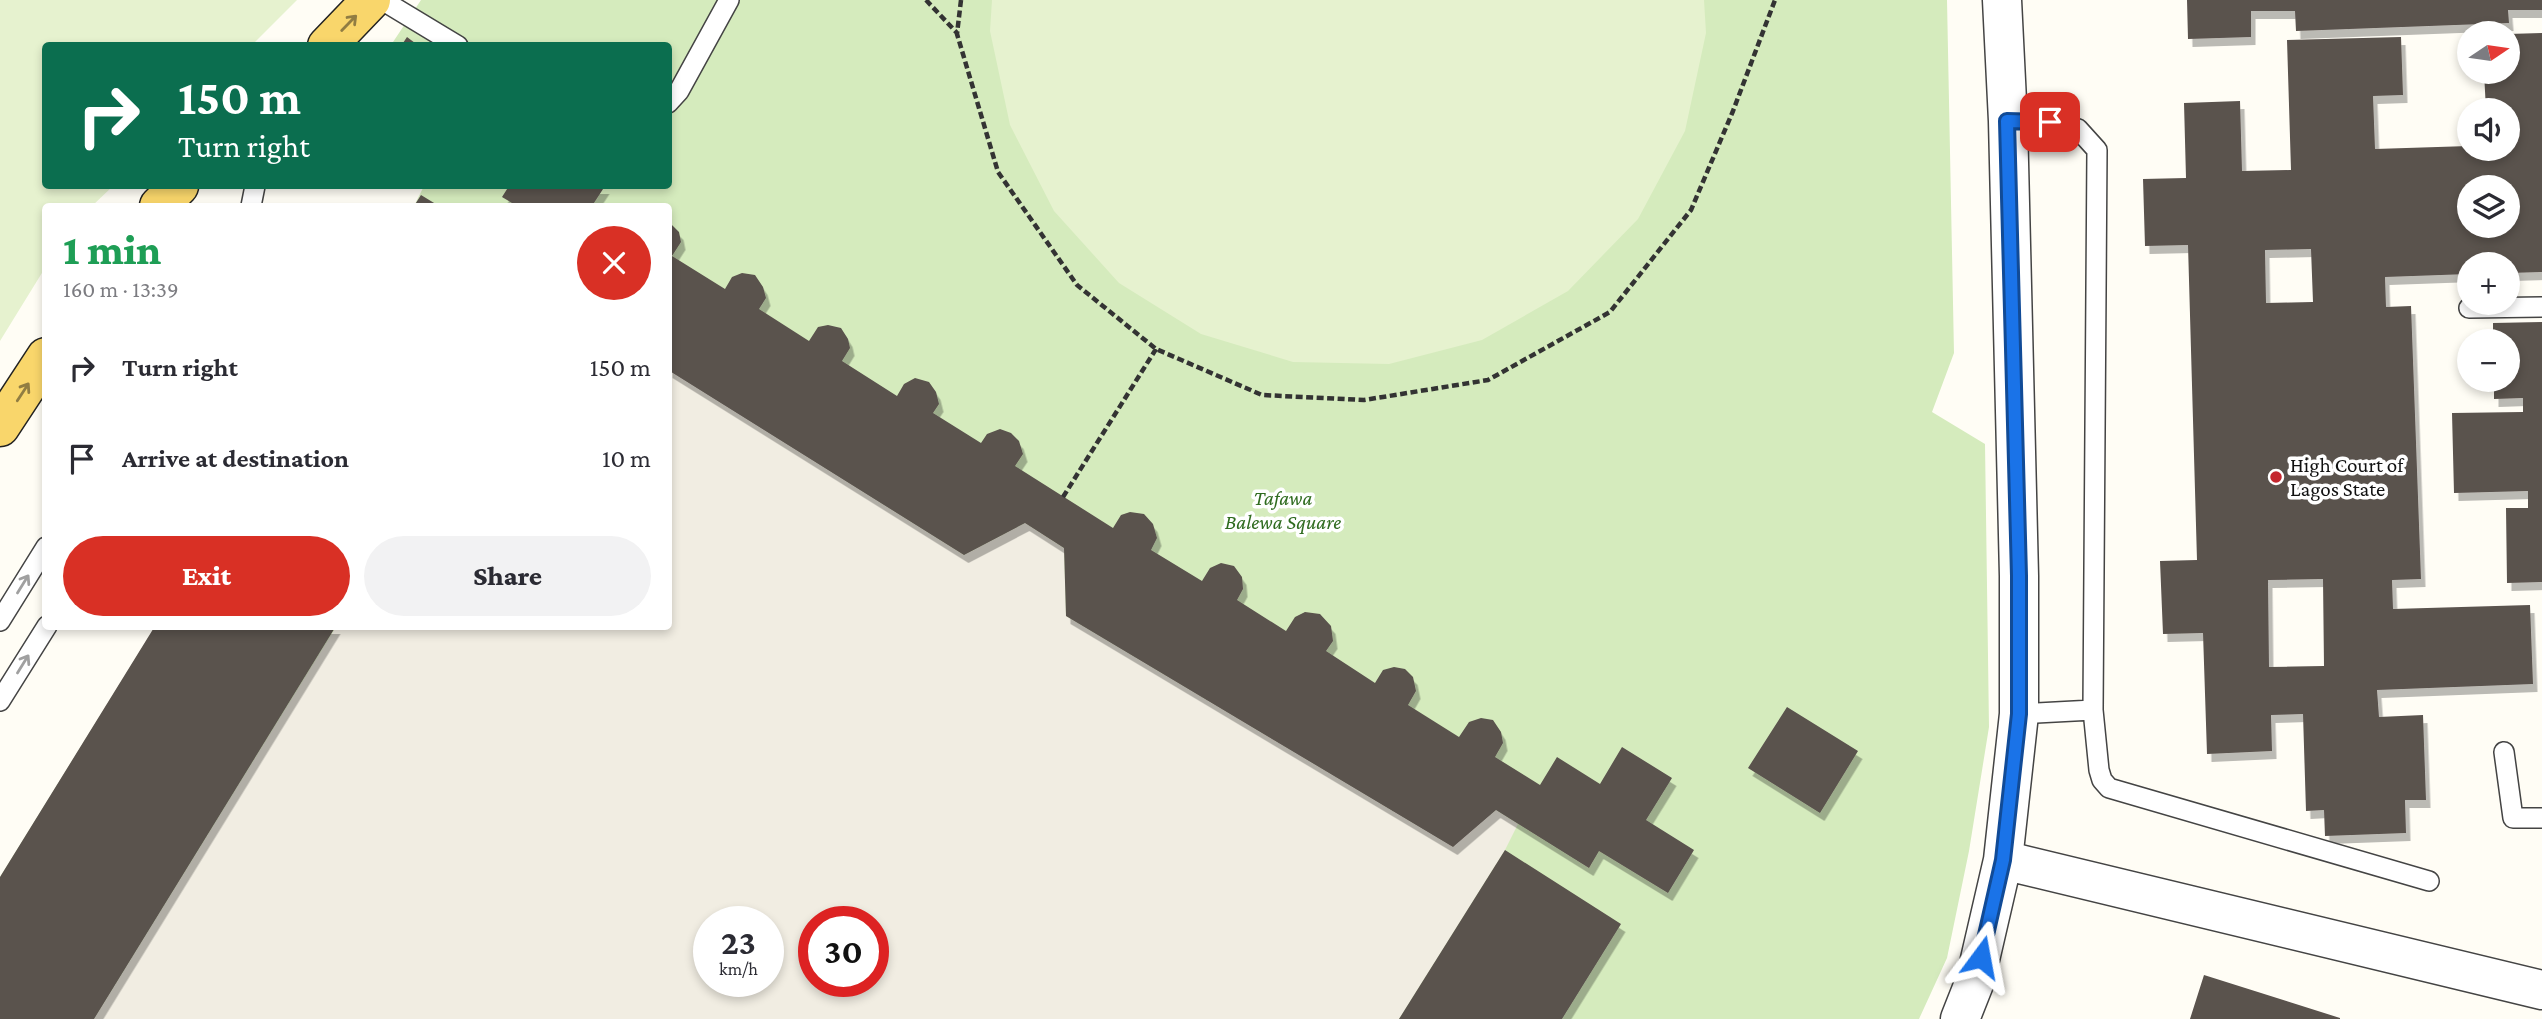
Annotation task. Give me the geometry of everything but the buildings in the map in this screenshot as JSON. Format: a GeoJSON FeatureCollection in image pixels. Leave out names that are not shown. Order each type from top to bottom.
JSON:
{"type":"FeatureCollection","features":[{"type":"Feature","properties":{"kind":"main road"},"geometry":{"type":"LineString","coordinates":[[331,42],[371,0]]}},
{"type":"Feature","properties":{"kind":"main road"},"geometry":{"type":"LineString","coordinates":[[162,203],[176,189]]}},
{"type":"Feature","properties":{"kind":"main road"},"geometry":{"type":"LineString","coordinates":[[0,427],[42,363]]}},
{"type":"Feature","properties":{"kind":"street"},"geometry":{"type":"LineString","coordinates":[[1960,1019],[1975,981],[2003,860],[2019,714],[2019,576],[2007,121],[2001,0]]}},
{"type":"Feature","properties":{"kind":"street"},"geometry":{"type":"LineString","coordinates":[[2003,860],[2542,990]]}},
{"type":"Feature","properties":{"kind":"lane"},"geometry":{"type":"LineString","coordinates":[[382,0],[451,42]]}},
{"type":"Feature","properties":{"kind":"lane"},"geometry":{"type":"LineString","coordinates":[[672,99],[679,91],[729,0]]}},
{"type":"Feature","properties":{"kind":"lane"},"geometry":{"type":"LineString","coordinates":[[2007,121],[2050,122],[2078,129],[2097,149],[2094,710],[2102,780],[2109,788],[2429,881]]}},
{"type":"Feature","properties":{"kind":"lane"},"geometry":{"type":"LineString","coordinates":[[2520,307],[2542,307]]}},
{"type":"Feature","properties":{"kind":"lane"},"geometry":{"type":"LineString","coordinates":[[0,621],[42,553]]}},
{"type":"Feature","properties":{"kind":"lane"},"geometry":{"type":"LineString","coordinates":[[0,701],[44,630]]}},
{"type":"Feature","properties":{"kind":"lane"},"geometry":{"type":"LineString","coordinates":[[2019,714],[2094,710]]}},
{"type":"Feature","properties":{"kind":"lane"},"geometry":{"type":"LineString","coordinates":[[2504,752],[2513,818],[2542,818]]}},
{"type":"Feature","properties":{"kind":"path"},"geometry":{"type":"LineString","coordinates":[[926,0],[957,34]]}},
{"type":"Feature","properties":{"kind":"path"},"geometry":{"type":"LineString","coordinates":[[961,0],[957,34],[998,173],[1077,285],[1156,349],[1262,395],[1364,400],[1488,380],[1610,312],[1691,210],[1733,111],[1775,0]]}},
{"type":"Feature","properties":{"kind":"path"},"geometry":{"type":"LineString","coordinates":[[1063,497],[1156,349]]}},
{"type":"Feature","properties":{"kind":"green space"},"geometry":{"type":"Polygon","coordinates":[[[0,0],[297,0],[255,42],[42,42],[42,189],[110,189],[95,203],[42,203],[42,273],[0,341],[0,0]]]}},
{"type":"Feature","properties":{"kind":"green space","name":"Tafawa Balewa Square"},"geometry":{"type":"Polygon","coordinates":[[[421,0],[1947,0],[1954,353],[1932,412],[1985,444],[1989,727],[1969,851],[1947,958],[1919,1019],[0,1019],[0,877],[153,630],[672,630],[672,203],[416,203],[422,189],[672,189],[672,42],[393,42],[421,0]]]}},
{"type":"Feature","properties":{"kind":"green space"},"geometry":{"type":"Polygon","coordinates":[[[992,0],[1704,0],[1706,33],[1685,131],[1638,219],[1568,291],[1482,340],[1389,364],[1293,362],[1201,334],[1119,283],[1054,211],[1010,125],[990,31],[992,0]]]}},
{"type":"Feature","properties":{"kind":"shaded area"},"geometry":{"type":"Polygon","coordinates":[[[672,372],[964,555],[1025,523],[1064,548],[1066,616],[1452,846],[1496,810],[1518,824],[1505,850],[1399,1019],[94,1019],[334,630],[672,630],[672,372]]]}},
{"type":"Feature","properties":{"kind":"place","name":"High Court of Lagos State"},"geometry":{"type":"Point","coordinates":[2276,477]}},
{"type":"Feature","properties":{"kind":"route"},"geometry":{"type":"LineString","coordinates":[[1981,957],[2003,860],[2019,714],[2019,576],[2007,121],[2050,122]]}}]}
